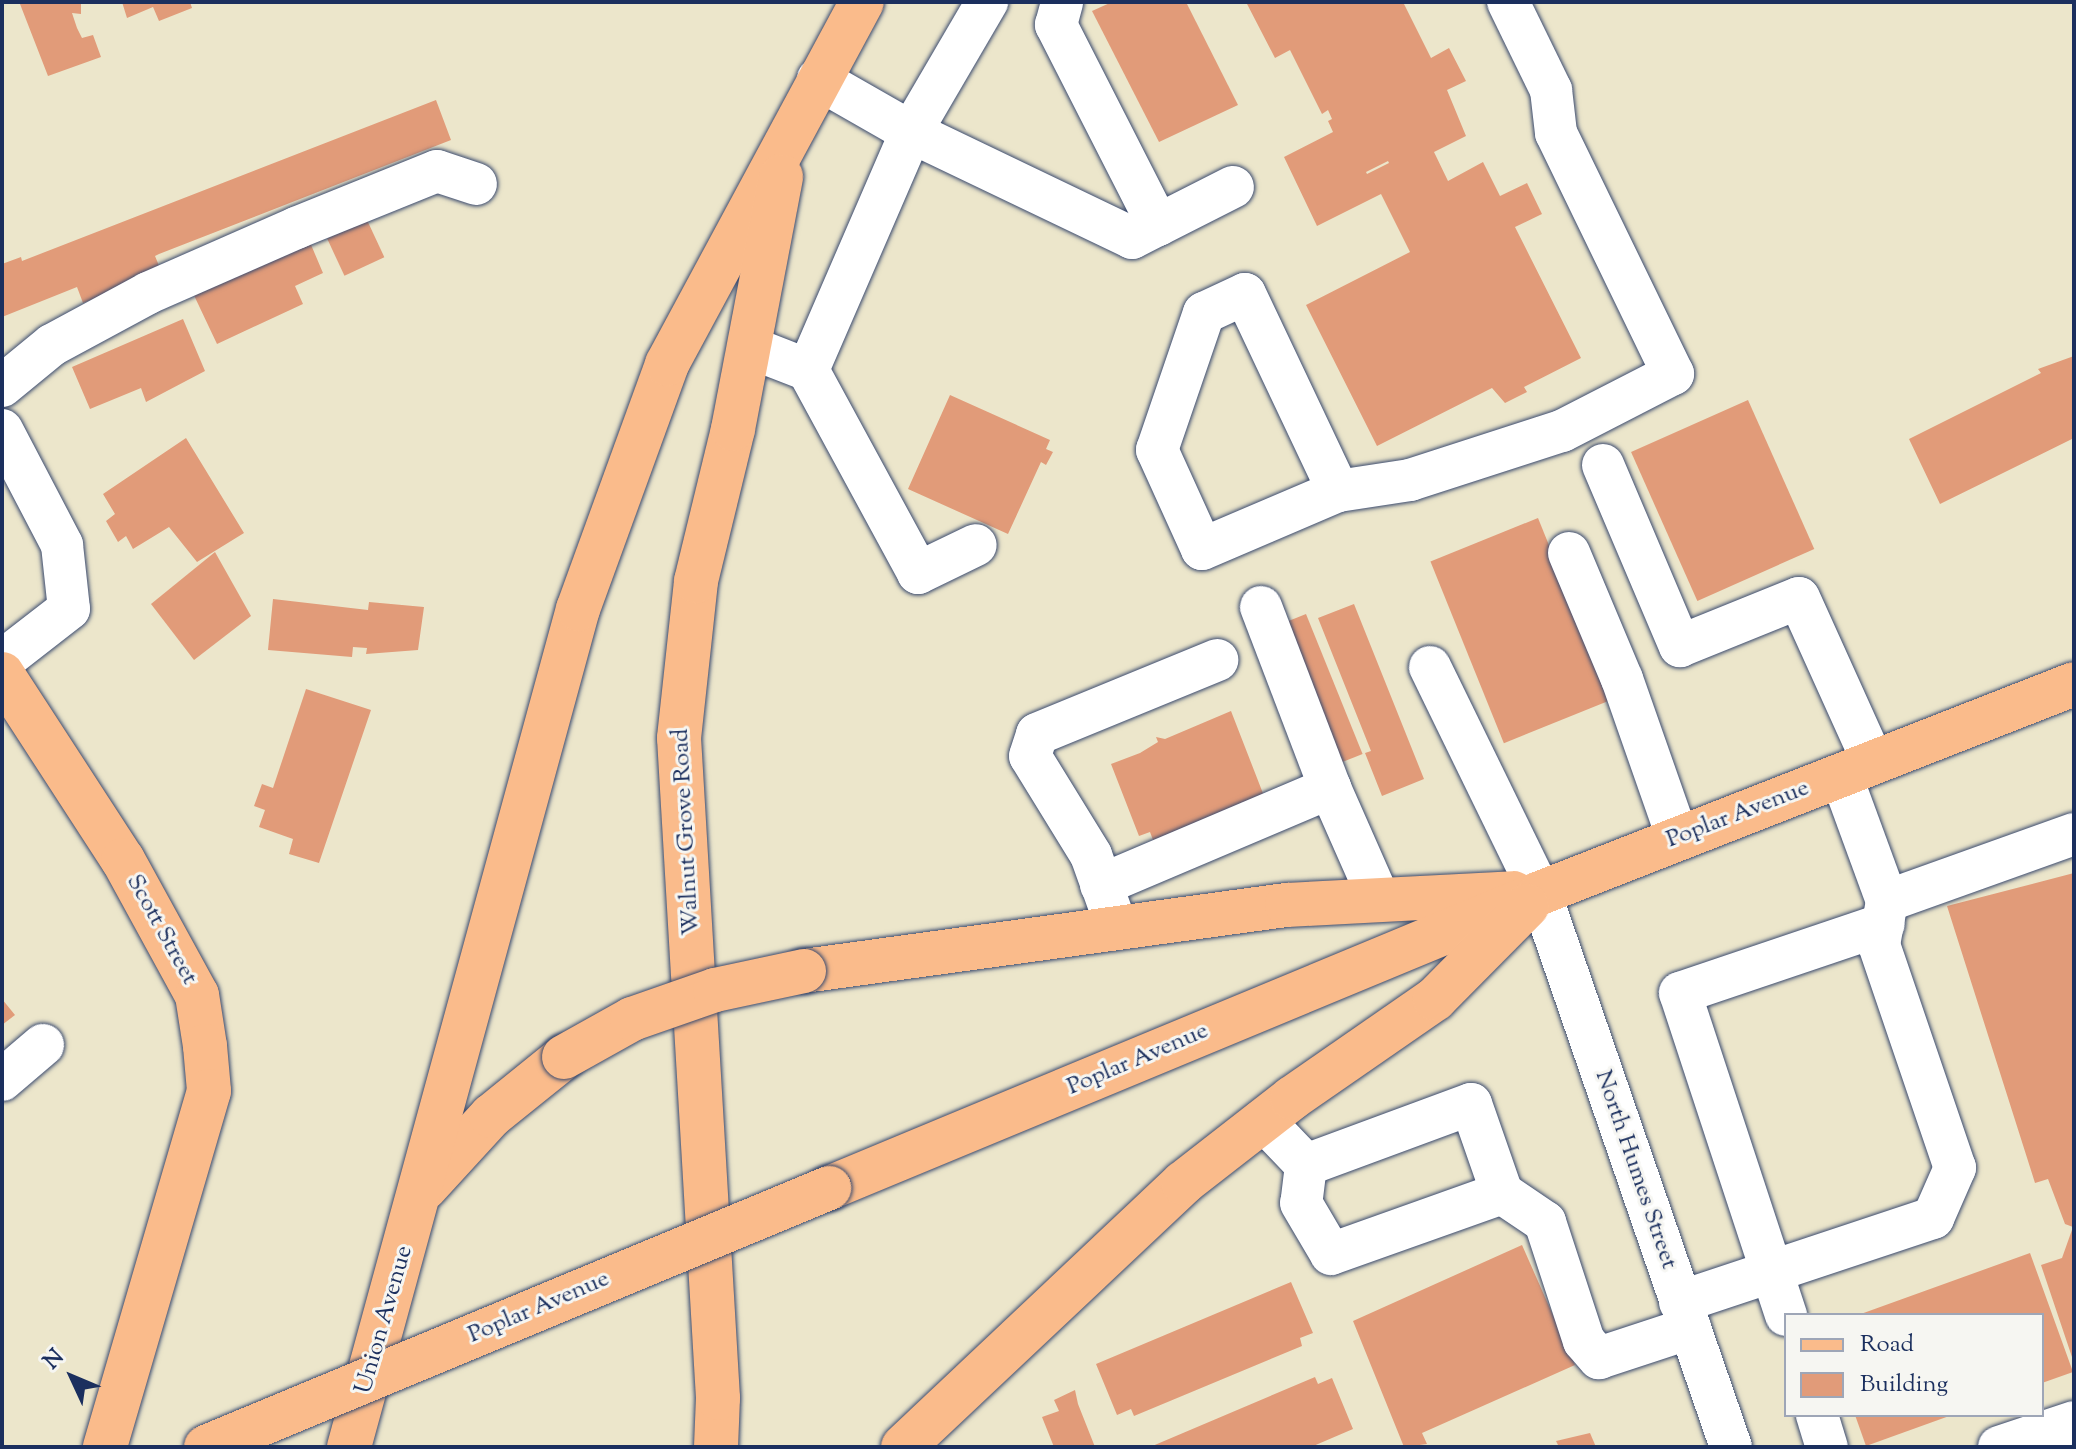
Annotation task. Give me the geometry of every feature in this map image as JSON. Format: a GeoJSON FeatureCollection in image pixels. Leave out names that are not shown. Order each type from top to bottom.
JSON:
{"type":"FeatureCollection","features":[{"type":"Feature","properties":{"kind":"main road","name":"Walnut Grove Road"},"geometry":{"type":"LineString","coordinates":[[421,1192],[578,609],[667,364],[862,2]]}},
{"type":"Feature","properties":{"kind":"main road","name":"Walnut Grove Road"},"geometry":{"type":"LineString","coordinates":[[716,1447],[718,1398],[679,738],[696,581],[749,347],[790,131]]}},
{"type":"Feature","properties":{"kind":"main road","name":"Scott Street"},"geometry":{"type":"LineString","coordinates":[[2,674],[123,860],[197,995],[209,1091],[105,1447]]}},
{"type":"Feature","properties":{"kind":"main road","name":"Poplar Avenue"},"geometry":{"type":"LineString","coordinates":[[206,1447],[1540,893],[2074,684]]}},
{"type":"Feature","properties":{"kind":"main road"},"geometry":{"type":"LineString","coordinates":[[421,1192],[491,1116],[564,1057],[646,1014],[715,990],[804,971],[1117,928],[1378,897],[1540,893]]}},
{"type":"Feature","properties":{"kind":"main road"},"geometry":{"type":"LineString","coordinates":[[903,1447],[1183,1183],[1263,1120],[1435,999],[1540,893]]}},
{"type":"Feature","properties":{"kind":"main road","name":"Union Avenue"},"geometry":{"type":"LineString","coordinates":[[349,1447],[421,1192]]}},
{"type":"Feature","properties":{"kind":"street"},"geometry":{"type":"LineString","coordinates":[[808,370],[911,132],[987,2]]}},
{"type":"Feature","properties":{"kind":"street"},"geometry":{"type":"LineString","coordinates":[[1062,2],[1056,25],[1158,225]]}},
{"type":"Feature","properties":{"kind":"street"},"geometry":{"type":"LineString","coordinates":[[1338,491],[1245,294],[1204,313],[1157,450],[1202,549],[1338,491],[1410,480],[1562,431],[1673,374],[1556,133],[1551,90],[1508,2]]}},
{"type":"Feature","properties":{"kind":"street"},"geometry":{"type":"LineString","coordinates":[[818,79],[911,132],[1132,238],[1233,187]]}},
{"type":"Feature","properties":{"kind":"street"},"geometry":{"type":"LineString","coordinates":[[2,386],[52,345],[296,228],[437,171],[476,184]]}},
{"type":"Feature","properties":{"kind":"street"},"geometry":{"type":"LineString","coordinates":[[749,347],[808,370],[918,573],[976,545]]}},
{"type":"Feature","properties":{"kind":"street"},"geometry":{"type":"LineString","coordinates":[[2,430],[62,545],[69,609],[2,661]]}},
{"type":"Feature","properties":{"kind":"street"},"geometry":{"type":"LineString","coordinates":[[1306,1165],[1471,1104],[1502,1193],[1545,1222],[1584,1341],[1599,1358],[1773,1271],[1933,1218],[1955,1168],[1879,945],[1885,913],[1857,768],[1799,598],[1680,646],[1603,465]]}},
{"type":"Feature","properties":{"kind":"street"},"geometry":{"type":"LineString","coordinates":[[1569,553],[1622,679],[1678,839]]}},
{"type":"Feature","properties":{"kind":"street"},"geometry":{"type":"LineString","coordinates":[[1261,607],[1330,788],[1378,897]]}},
{"type":"Feature","properties":{"kind":"street"},"geometry":{"type":"LineString","coordinates":[[1117,928],[1091,855],[1030,756],[1037,734],[1217,660]]}},
{"type":"Feature","properties":{"kind":"street","name":"North Humes Street"},"geometry":{"type":"LineString","coordinates":[[1430,667],[1540,893],[1731,1447]]}},
{"type":"Feature","properties":{"kind":"street"},"geometry":{"type":"LineString","coordinates":[[1101,885],[1330,788]]}},
{"type":"Feature","properties":{"kind":"street"},"geometry":{"type":"LineString","coordinates":[[1785,1313],[1680,993],[1885,913],[2074,834]]}},
{"type":"Feature","properties":{"kind":"street"},"geometry":{"type":"LineString","coordinates":[[2,1080],[43,1045]]}},
{"type":"Feature","properties":{"kind":"street"},"geometry":{"type":"LineString","coordinates":[[1263,1120],[1306,1165]]}},
{"type":"Feature","properties":{"kind":"street"},"geometry":{"type":"LineString","coordinates":[[1306,1165],[1301,1203],[1331,1254],[1502,1193]]}},
{"type":"Feature","properties":{"kind":"street"},"geometry":{"type":"LineString","coordinates":[[1818,1417],[1827,1447]]}},
{"type":"Feature","properties":{"kind":"street"},"geometry":{"type":"LineString","coordinates":[[1999,1447],[2074,1422]]}},
{"type":"Feature","properties":{"kind":"building"},"geometry":{"type":"Polygon","coordinates":[[[81,2],[81,14],[72,13],[77,28],[82,38],[93,35],[101,57],[48,76],[20,4],[81,2]]]}},
{"type":"Feature","properties":{"kind":"building"},"geometry":{"type":"Polygon","coordinates":[[[122,2],[190,2],[192,8],[159,21],[153,7],[127,18],[122,2]]]}},
{"type":"Feature","properties":{"kind":"building"},"geometry":{"type":"Polygon","coordinates":[[[1112,2],[1186,2],[1238,105],[1159,142],[1092,11],[1112,2]]]}},
{"type":"Feature","properties":{"kind":"building"},"geometry":{"type":"Polygon","coordinates":[[[1246,2],[1403,2],[1431,58],[1449,48],[1466,81],[1447,90],[1466,136],[1434,152],[1448,181],[1483,162],[1500,196],[1527,183],[1542,214],[1515,227],[1581,358],[1524,387],[1527,392],[1505,403],[1492,388],[1377,446],[1306,305],[1410,252],[1381,194],[1317,226],[1284,157],[1333,132],[1328,121],[1332,119],[1328,110],[1322,114],[1290,50],[1275,58],[1246,2]],[[1388,161],[1366,172],[1367,174],[1388,161]]]}},
{"type":"Feature","properties":{"kind":"building"},"geometry":{"type":"Polygon","coordinates":[[[436,100],[451,140],[159,254],[155,256],[162,273],[83,303],[77,287],[2,317],[2,264],[21,257],[22,261],[436,100]]]}},
{"type":"Feature","properties":{"kind":"building"},"geometry":{"type":"Polygon","coordinates":[[[367,220],[384,257],[344,276],[327,239],[367,220]]]}},
{"type":"Feature","properties":{"kind":"building"},"geometry":{"type":"Polygon","coordinates":[[[309,240],[323,273],[295,286],[303,304],[217,344],[191,289],[309,240]]]}},
{"type":"Feature","properties":{"kind":"building"},"geometry":{"type":"Polygon","coordinates":[[[183,319],[205,371],[146,402],[141,388],[90,409],[72,367],[183,319]]]}},
{"type":"Feature","properties":{"kind":"building"},"geometry":{"type":"Polygon","coordinates":[[[2074,356],[2074,438],[1940,504],[1909,439],[2041,373],[2038,369],[2074,356]]]}},
{"type":"Feature","properties":{"kind":"building"},"geometry":{"type":"Polygon","coordinates":[[[950,395],[1050,440],[1046,449],[1053,452],[1046,465],[1041,462],[1008,534],[908,489],[950,395]]]}},
{"type":"Feature","properties":{"kind":"building"},"geometry":{"type":"Polygon","coordinates":[[[1748,400],[1814,549],[1697,601],[1631,452],[1748,400]]]}},
{"type":"Feature","properties":{"kind":"building"},"geometry":{"type":"Polygon","coordinates":[[[186,438],[244,533],[197,562],[169,527],[133,549],[126,536],[118,542],[106,521],[115,514],[103,494],[186,438]]]}},
{"type":"Feature","properties":{"kind":"building"},"geometry":{"type":"Polygon","coordinates":[[[1538,518],[1611,700],[1504,743],[1430,561],[1538,518]]]}},
{"type":"Feature","properties":{"kind":"building"},"geometry":{"type":"Polygon","coordinates":[[[215,552],[251,616],[194,660],[151,604],[215,552]]]}},
{"type":"Feature","properties":{"kind":"building"},"geometry":{"type":"Polygon","coordinates":[[[273,599],[368,610],[369,602],[424,607],[418,650],[366,654],[367,648],[353,647],[352,657],[268,650],[273,599]]]}},
{"type":"Feature","properties":{"kind":"building"},"geometry":{"type":"Polygon","coordinates":[[[1354,604],[1424,779],[1382,796],[1365,753],[1371,751],[1318,618],[1354,604]]]}},
{"type":"Feature","properties":{"kind":"building"},"geometry":{"type":"Polygon","coordinates":[[[1306,614],[1363,754],[1339,763],[1283,623],[1306,614]]]}},
{"type":"Feature","properties":{"kind":"building"},"geometry":{"type":"Polygon","coordinates":[[[306,689],[371,710],[319,863],[289,854],[293,839],[259,827],[265,810],[254,806],[262,784],[273,788],[306,689]]]}},
{"type":"Feature","properties":{"kind":"building"},"geometry":{"type":"Polygon","coordinates":[[[1231,711],[1264,796],[1153,840],[1150,832],[1139,836],[1111,764],[1140,753],[1158,742],[1156,737],[1165,739],[1231,711]]]}},
{"type":"Feature","properties":{"kind":"building"},"geometry":{"type":"Polygon","coordinates":[[[2074,873],[2073,1360],[2041,1265],[2062,1258],[2073,1227],[2065,1224],[2048,1179],[2035,1183],[1947,906],[2074,873]]]}},
{"type":"Feature","properties":{"kind":"building"},"geometry":{"type":"Polygon","coordinates":[[[2,999],[15,1015],[2,1025],[2,999]]]}},
{"type":"Feature","properties":{"kind":"building"},"geometry":{"type":"Polygon","coordinates":[[[1522,1245],[1575,1365],[1422,1433],[1427,1444],[1404,1447],[1353,1321],[1522,1245]]]}},
{"type":"Feature","properties":{"kind":"building"},"geometry":{"type":"Polygon","coordinates":[[[2030,1253],[2073,1372],[2044,1382],[2044,1313],[1864,1313],[2030,1253]]]}},
{"type":"Feature","properties":{"kind":"building"},"geometry":{"type":"Polygon","coordinates":[[[1291,1282],[1313,1333],[1300,1338],[1302,1346],[1134,1416],[1131,1409],[1117,1415],[1096,1364],[1291,1282]]]}},
{"type":"Feature","properties":{"kind":"building"},"geometry":{"type":"Polygon","coordinates":[[[1315,1377],[1318,1384],[1332,1378],[1353,1429],[1311,1447],[1150,1447],[1315,1377]]]}},
{"type":"Feature","properties":{"kind":"building"},"geometry":{"type":"Polygon","coordinates":[[[1075,1390],[1095,1447],[1054,1447],[1042,1417],[1059,1411],[1054,1400],[1075,1390]]]}},
{"type":"Feature","properties":{"kind":"building"},"geometry":{"type":"Polygon","coordinates":[[[1856,1417],[1946,1417],[1866,1446],[1856,1417]]]}},
{"type":"Feature","properties":{"kind":"building"},"geometry":{"type":"Polygon","coordinates":[[[1590,1433],[1596,1447],[1559,1447],[1556,1441],[1590,1433]]]}}]}
